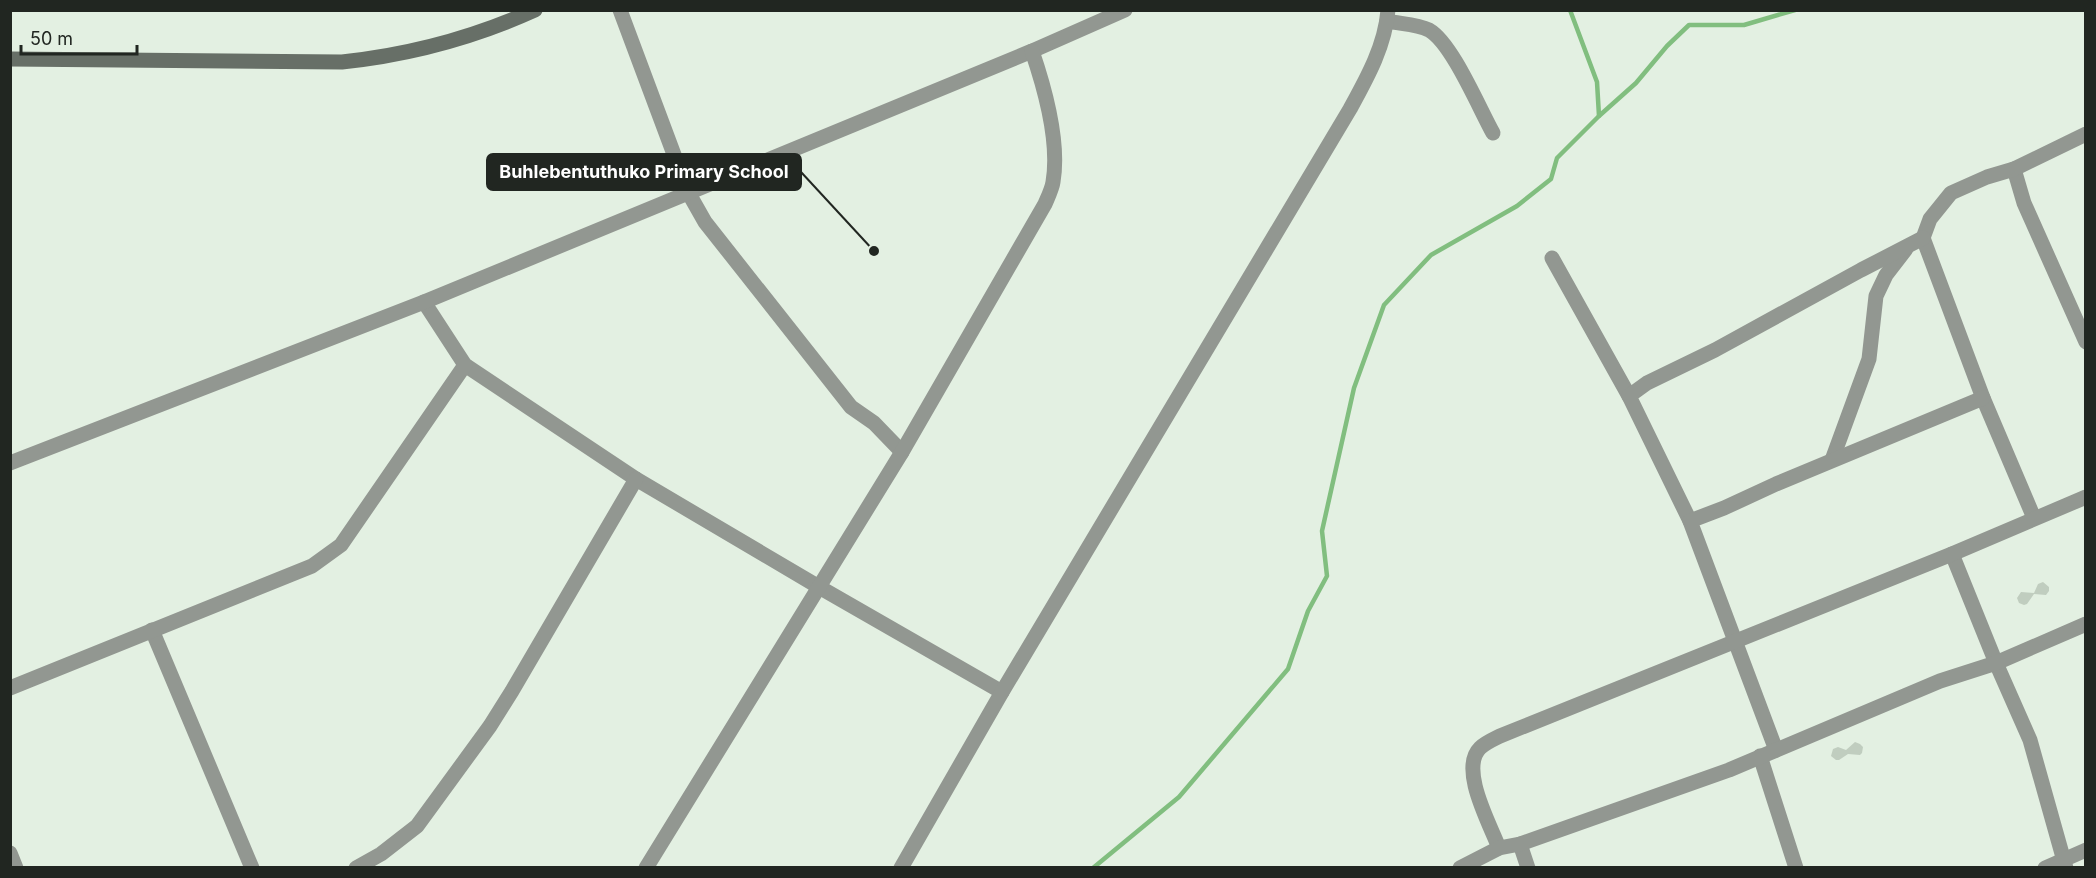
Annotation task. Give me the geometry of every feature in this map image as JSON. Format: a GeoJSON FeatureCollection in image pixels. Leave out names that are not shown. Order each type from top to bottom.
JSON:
{"type":"FeatureCollection","features":[{"type":"Feature","properties":{"kind":"street"},"geometry":{"type":"LineString","coordinates":[[10,59],[342,62],[417,51],[473,36],[535,10]]}},
{"type":"Feature","properties":{"kind":"street"},"geometry":{"type":"LineString","coordinates":[[620,10],[688,192],[705,222],[851,407],[874,423],[902,452]]}},
{"type":"Feature","properties":{"kind":"street"},"geometry":{"type":"LineString","coordinates":[[10,463],[424,302],[1032,51],[1125,10]]}},
{"type":"Feature","properties":{"kind":"street"},"geometry":{"type":"LineString","coordinates":[[901,867],[1002,692],[1350,109],[1381,47],[1388,16],[1430,31],[1440,39],[1493,133]]}},
{"type":"Feature","properties":{"kind":"street"},"geometry":{"type":"LineString","coordinates":[[645,867],[902,452],[1045,204],[1053,184],[1055,160],[1053,138],[1040,75],[1032,51]]}},
{"type":"Feature","properties":{"kind":"street"},"geometry":{"type":"LineString","coordinates":[[1629,396],[1647,383],[1715,350],[1923,238],[1930,219],[1951,193],[1987,177],[2014,169],[2085,134]]}},
{"type":"Feature","properties":{"kind":"street"},"geometry":{"type":"LineString","coordinates":[[2014,169],[2030,218],[2085,342]]}},
{"type":"Feature","properties":{"kind":"street"},"geometry":{"type":"LineString","coordinates":[[1923,238],[1983,398],[2034,518]]}},
{"type":"Feature","properties":{"kind":"street"},"geometry":{"type":"LineString","coordinates":[[1832,460],[1869,359],[1876,296],[1886,275],[1908,247]]}},
{"type":"Feature","properties":{"kind":"street"},"geometry":{"type":"LineString","coordinates":[[1552,258],[1629,396],[1690,520],[1776,750]]}},
{"type":"Feature","properties":{"kind":"street"},"geometry":{"type":"LineString","coordinates":[[424,302],[465,365],[636,479],[1002,692]]}},
{"type":"Feature","properties":{"kind":"street"},"geometry":{"type":"LineString","coordinates":[[10,688],[312,566],[330,555],[341,545],[362,516],[465,365]]}},
{"type":"Feature","properties":{"kind":"street"},"geometry":{"type":"LineString","coordinates":[[1690,520],[1724,508],[1832,460],[1983,398]]}},
{"type":"Feature","properties":{"kind":"street"},"geometry":{"type":"LineString","coordinates":[[356,867],[381,854],[417,826],[490,726],[636,479]]}},
{"type":"Feature","properties":{"kind":"street"},"geometry":{"type":"LineString","coordinates":[[1499,848],[1482,807],[1472,771],[1473,760],[1480,747],[1500,736],[1952,554],[2085,497]]}},
{"type":"Feature","properties":{"kind":"street"},"geometry":{"type":"LineString","coordinates":[[1952,554],[2030,740],[2065,864]]}},
{"type":"Feature","properties":{"kind":"street"},"geometry":{"type":"LineString","coordinates":[[1460,867],[1499,848],[1520,844],[1707,778],[1940,681],[1996,663],[2085,624]]}},
{"type":"Feature","properties":{"kind":"street"},"geometry":{"type":"LineString","coordinates":[[152,630],[252,867]]}},
{"type":"Feature","properties":{"kind":"street"},"geometry":{"type":"LineString","coordinates":[[1760,756],[1796,867]]}},
{"type":"Feature","properties":{"kind":"street"},"geometry":{"type":"LineString","coordinates":[[1520,844],[1528,867]]}},
{"type":"Feature","properties":{"kind":"street"},"geometry":{"type":"LineString","coordinates":[[2045,867],[2065,864],[2085,850]]}},
{"type":"Feature","properties":{"kind":"street"},"geometry":{"type":"LineString","coordinates":[[10,854],[16,867]]}},
{"type":"Feature","properties":{"kind":"building"},"geometry":{"type":"Polygon","coordinates":[[[2043,582],[2049,587],[2046,595],[2034,594],[2027,604],[2019,603],[2017,598],[2021,592],[2034,593],[2038,584],[2043,582]]]}},
{"type":"Feature","properties":{"kind":"building"},"geometry":{"type":"Polygon","coordinates":[[[1855,742],[1863,747],[1860,755],[1848,754],[1839,760],[1831,756],[1833,749],[1838,747],[1846,750],[1855,742]]]}},
{"type":"Feature","properties":{"kind":"waterway"},"geometry":{"type":"LineString","coordinates":[[1570,10],[1597,82],[1599,116]]}},
{"type":"Feature","properties":{"kind":"waterway"},"geometry":{"type":"LineString","coordinates":[[1093,868],[1179,797],[1288,669],[1308,611],[1327,576],[1322,531],[1354,388],[1384,305],[1431,255],[1517,206],[1551,179],[1557,158],[1636,83],[1667,46],[1689,25],[1744,25],[1795,10]]}},
{"type":"Feature","properties":{"kind":"place","name":"Buhlebentuthuko Primary School"},"geometry":{"type":"Point","coordinates":[874,251]}}]}
